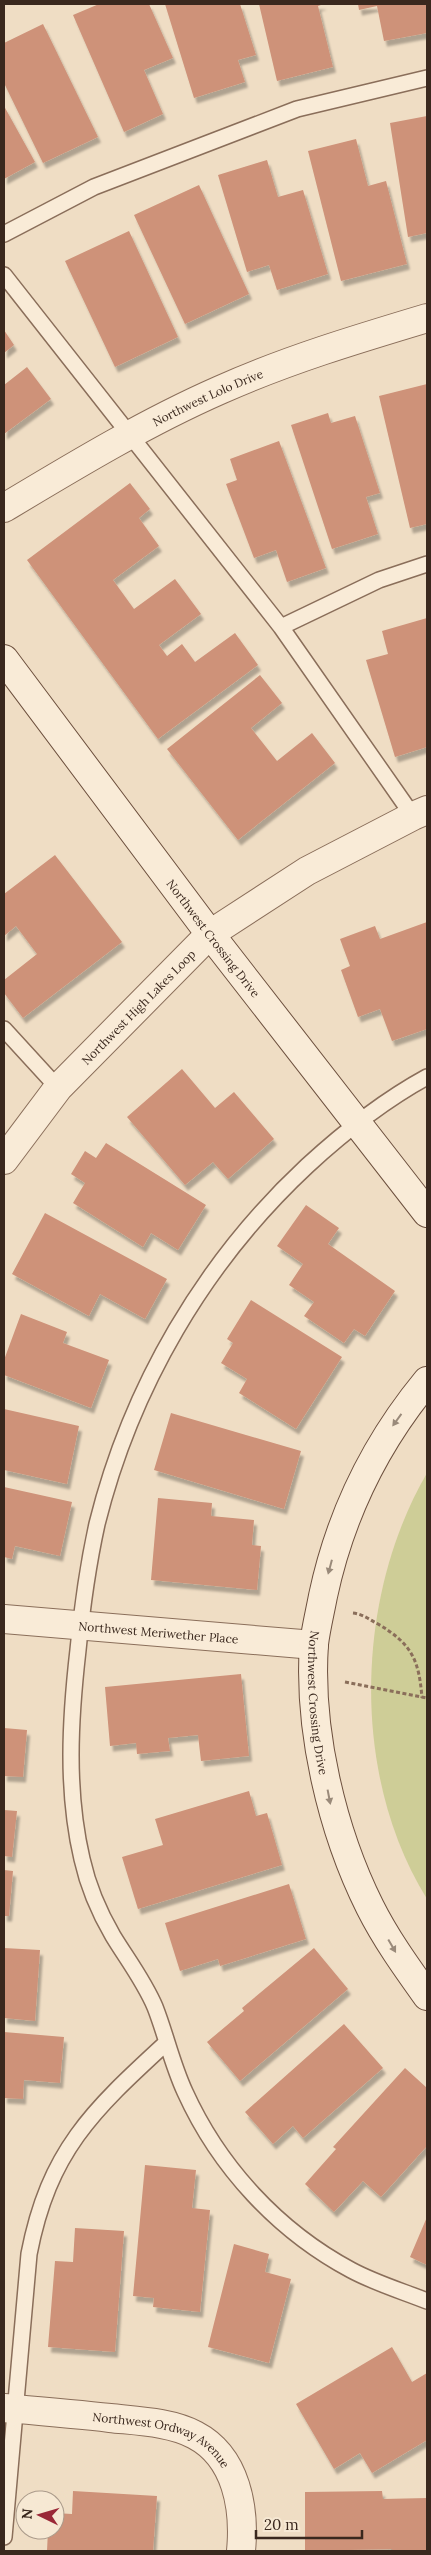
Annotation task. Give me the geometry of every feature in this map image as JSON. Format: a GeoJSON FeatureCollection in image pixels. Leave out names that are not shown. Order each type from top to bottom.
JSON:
{"type":"FeatureCollection","features":[{"type":"Feature","properties":{"kind":"street","name":"Northwest Lolo Drive"},"geometry":{"type":"LineString","coordinates":[[4,508],[129,434],[220,390],[317,351],[427,318]]}},
{"type":"Feature","properties":{"kind":"street","name":"Northwest Crossing Drive"},"geometry":{"type":"LineString","coordinates":[[4,659],[210,934],[427,1214]]}},
{"type":"Feature","properties":{"kind":"street","name":"Northwest High Lakes Loop"},"geometry":{"type":"LineString","coordinates":[[4,1160],[58,1088],[210,934],[308,871],[420,813]]}},
{"type":"Feature","properties":{"kind":"street","name":"Northwest Crossing Drive"},"geometry":{"type":"LineString","coordinates":[[427,1381],[393,1425],[363,1478],[337,1544],[320,1610],[314,1645],[319,1742],[330,1806],[347,1853],[374,1915],[397,1954],[427,1996]]}},
{"type":"Feature","properties":{"kind":"street","name":"Northwest Meriwether Place"},"geometry":{"type":"LineString","coordinates":[[4,1619],[314,1645]]}},
{"type":"Feature","properties":{"kind":"street","name":"Northwest Ordway Avenue"},"geometry":{"type":"LineString","coordinates":[[9,2409],[146,2422],[182,2430],[199,2437],[221,2456],[235,2485],[243,2516],[242,2551]]}},
{"type":"Feature","properties":{"kind":"lane"},"geometry":{"type":"LineString","coordinates":[[4,234],[94,187],[297,109],[427,78]]}},
{"type":"Feature","properties":{"kind":"lane"},"geometry":{"type":"LineString","coordinates":[[4,275],[280,627],[420,813]]}},
{"type":"Feature","properties":{"kind":"lane"},"geometry":{"type":"LineString","coordinates":[[280,627],[379,580],[427,564]]}},
{"type":"Feature","properties":{"kind":"lane"},"geometry":{"type":"LineString","coordinates":[[4,1029],[58,1088]]}},
{"type":"Feature","properties":{"kind":"lane"},"geometry":{"type":"LineString","coordinates":[[427,1077],[358,1123],[285,1187],[248,1227],[198,1294],[157,1362],[122,1444],[104,1499],[92,1552],[74,1686],[71,1762],[75,1822],[92,1892],[105,1921],[142,1982],[155,2008],[185,2092],[206,2132],[235,2174],[258,2199],[300,2236],[348,2268],[427,2301]]}},
{"type":"Feature","properties":{"kind":"lane"},"geometry":{"type":"LineString","coordinates":[[4,2538],[9,2409],[29,2254],[45,2192],[54,2171],[77,2134],[109,2096],[166,2043]]}},
{"type":"Feature","properties":{"kind":"path"},"geometry":{"type":"LineString","coordinates":[[320,1610],[360,1614],[396,1635],[407,1645],[414,1657],[420,1672],[422,1698]]}},
{"type":"Feature","properties":{"kind":"path"},"geometry":{"type":"LineString","coordinates":[[315,1681],[355,1682],[427,1698]]}},
{"type":"Feature","properties":{"kind":"shaded area"},"geometry":{"type":"Polygon","coordinates":[[[427,1473],[427,1899],[402,1850],[384,1798],[374,1742],[371,1686],[375,1630],[386,1574],[403,1522],[427,1473]]]}},
{"type":"Feature","properties":{"kind":"building"},"geometry":{"type":"Polygon","coordinates":[[[99,4],[149,4],[173,58],[144,70],[163,114],[124,132],[73,15],[99,4]]]}},
{"type":"Feature","properties":{"kind":"building"},"geometry":{"type":"Polygon","coordinates":[[[165,4],[240,4],[256,55],[238,60],[245,82],[194,98],[165,4]]]}},
{"type":"Feature","properties":{"kind":"building"},"geometry":{"type":"Polygon","coordinates":[[[259,4],[324,4],[318,6],[333,67],[277,81],[259,4]]]}},
{"type":"Feature","properties":{"kind":"building"},"geometry":{"type":"Polygon","coordinates":[[[358,4],[426,4],[427,33],[384,41],[377,6],[359,10],[358,4]]]}},
{"type":"Feature","properties":{"kind":"building"},"geometry":{"type":"Polygon","coordinates":[[[43,24],[98,137],[43,163],[4,83],[4,43],[43,24]]]}},
{"type":"Feature","properties":{"kind":"building"},"geometry":{"type":"Polygon","coordinates":[[[4,106],[35,162],[4,179],[4,106]]]}},
{"type":"Feature","properties":{"kind":"building"},"geometry":{"type":"Polygon","coordinates":[[[427,116],[427,233],[408,237],[390,123],[427,116]]]}},
{"type":"Feature","properties":{"kind":"building"},"geometry":{"type":"Polygon","coordinates":[[[356,139],[368,186],[386,181],[407,264],[341,281],[308,151],[356,139]]]}},
{"type":"Feature","properties":{"kind":"building"},"geometry":{"type":"Polygon","coordinates":[[[267,160],[278,197],[303,190],[328,274],[277,290],[269,265],[247,272],[218,175],[267,160]]]}},
{"type":"Feature","properties":{"kind":"building"},"geometry":{"type":"Polygon","coordinates":[[[199,185],[249,294],[185,324],[134,215],[199,185]]]}},
{"type":"Feature","properties":{"kind":"building"},"geometry":{"type":"Polygon","coordinates":[[[129,231],[178,337],[115,367],[65,261],[129,231]]]}},
{"type":"Feature","properties":{"kind":"building"},"geometry":{"type":"Polygon","coordinates":[[[4,330],[14,345],[4,353],[4,330]]]}},
{"type":"Feature","properties":{"kind":"building"},"geometry":{"type":"Polygon","coordinates":[[[27,367],[51,399],[4,434],[4,385],[27,367]]]}},
{"type":"Feature","properties":{"kind":"building"},"geometry":{"type":"Polygon","coordinates":[[[427,384],[427,524],[410,528],[379,396],[427,384]]]}},
{"type":"Feature","properties":{"kind":"building"},"geometry":{"type":"Polygon","coordinates":[[[328,413],[331,423],[355,416],[380,493],[366,497],[378,534],[332,549],[291,425],[328,413]]]}},
{"type":"Feature","properties":{"kind":"building"},"geometry":{"type":"Polygon","coordinates":[[[279,441],[326,568],[287,582],[276,550],[254,558],[226,484],[237,480],[230,459],[279,441]]]}},
{"type":"Feature","properties":{"kind":"building"},"geometry":{"type":"Polygon","coordinates":[[[130,483],[150,509],[139,518],[159,546],[113,580],[134,609],[175,579],[201,614],[159,645],[167,656],[182,644],[195,662],[235,633],[258,665],[158,739],[27,560],[130,483]]]}},
{"type":"Feature","properties":{"kind":"building"},"geometry":{"type":"Polygon","coordinates":[[[427,618],[427,747],[395,757],[366,660],[388,654],[382,631],[427,618]]]}},
{"type":"Feature","properties":{"kind":"building"},"geometry":{"type":"Polygon","coordinates":[[[260,675],[282,703],[251,728],[277,761],[312,733],[335,763],[238,840],[167,749],[260,675]]]}},
{"type":"Feature","properties":{"kind":"building"},"geometry":{"type":"Polygon","coordinates":[[[55,855],[122,942],[23,1018],[4,993],[4,980],[37,954],[16,926],[4,936],[4,894],[55,855]]]}},
{"type":"Feature","properties":{"kind":"building"},"geometry":{"type":"Polygon","coordinates":[[[427,922],[427,1029],[392,1041],[380,1009],[358,1017],[341,970],[350,966],[340,939],[375,926],[380,939],[427,922]]]}},
{"type":"Feature","properties":{"kind":"building"},"geometry":{"type":"Polygon","coordinates":[[[182,1069],[215,1108],[234,1092],[274,1139],[228,1179],[213,1162],[185,1185],[127,1117],[182,1069]]]}},
{"type":"Feature","properties":{"kind":"building"},"geometry":{"type":"Polygon","coordinates":[[[106,1143],[206,1205],[178,1250],[151,1233],[143,1247],[73,1203],[85,1183],[71,1174],[85,1151],[96,1158],[106,1143]]]}},
{"type":"Feature","properties":{"kind":"building"},"geometry":{"type":"Polygon","coordinates":[[[306,1205],[339,1228],[328,1244],[395,1291],[365,1336],[354,1329],[344,1343],[304,1316],[314,1302],[289,1285],[303,1264],[277,1246],[306,1205]]]}},
{"type":"Feature","properties":{"kind":"building"},"geometry":{"type":"Polygon","coordinates":[[[45,1213],[167,1279],[145,1319],[100,1294],[89,1316],[12,1274],[45,1213]]]}},
{"type":"Feature","properties":{"kind":"building"},"geometry":{"type":"Polygon","coordinates":[[[251,1300],[342,1357],[296,1429],[239,1393],[247,1379],[221,1363],[233,1343],[227,1339],[251,1300]]]}},
{"type":"Feature","properties":{"kind":"building"},"geometry":{"type":"Polygon","coordinates":[[[21,1314],[67,1332],[63,1343],[109,1360],[91,1408],[4,1375],[4,1360],[21,1314]]]}},
{"type":"Feature","properties":{"kind":"building"},"geometry":{"type":"Polygon","coordinates":[[[4,1409],[79,1426],[67,1484],[4,1470],[4,1409]]]}},
{"type":"Feature","properties":{"kind":"building"},"geometry":{"type":"Polygon","coordinates":[[[171,1413],[301,1451],[284,1509],[154,1470],[171,1413]]]}},
{"type":"Feature","properties":{"kind":"building"},"geometry":{"type":"Polygon","coordinates":[[[4,1487],[72,1502],[60,1556],[15,1546],[12,1559],[4,1557],[4,1487]]]}},
{"type":"Feature","properties":{"kind":"building"},"geometry":{"type":"Polygon","coordinates":[[[158,1498],[212,1503],[211,1516],[254,1520],[252,1545],[261,1546],[257,1590],[151,1580],[158,1498]]]}},
{"type":"Feature","properties":{"kind":"building"},"geometry":{"type":"Polygon","coordinates":[[[241,1674],[249,1756],[201,1761],[198,1735],[168,1738],[170,1751],[137,1754],[136,1743],[110,1746],[105,1687],[241,1674]]]}},
{"type":"Feature","properties":{"kind":"building"},"geometry":{"type":"Polygon","coordinates":[[[4,1728],[27,1730],[23,1777],[4,1776],[4,1728]]]}},
{"type":"Feature","properties":{"kind":"building"},"geometry":{"type":"Polygon","coordinates":[[[249,1791],[256,1816],[267,1813],[282,1865],[138,1909],[122,1857],[163,1845],[155,1819],[249,1791]]]}},
{"type":"Feature","properties":{"kind":"building"},"geometry":{"type":"Polygon","coordinates":[[[4,1810],[17,1811],[12,1857],[4,1856],[4,1810]]]}},
{"type":"Feature","properties":{"kind":"building"},"geometry":{"type":"Polygon","coordinates":[[[4,1870],[13,1871],[9,1916],[4,1916],[4,1870]]]}},
{"type":"Feature","properties":{"kind":"building"},"geometry":{"type":"Polygon","coordinates":[[[289,1884],[306,1939],[220,1966],[218,1959],[180,1971],[165,1923],[289,1884]]]}},
{"type":"Feature","properties":{"kind":"building"},"geometry":{"type":"Polygon","coordinates":[[[4,1948],[40,1950],[35,2021],[4,2018],[4,1948]]]}},
{"type":"Feature","properties":{"kind":"building"},"geometry":{"type":"Polygon","coordinates":[[[314,1948],[348,1989],[240,2081],[207,2042],[244,2011],[242,2008],[314,1948]]]}},
{"type":"Feature","properties":{"kind":"building"},"geometry":{"type":"Polygon","coordinates":[[[344,2024],[383,2068],[303,2138],[293,2126],[273,2144],[245,2112],[344,2024]]]}},
{"type":"Feature","properties":{"kind":"building"},"geometry":{"type":"Polygon","coordinates":[[[4,2032],[64,2037],[60,2083],[24,2080],[23,2099],[4,2098],[4,2032]]]}},
{"type":"Feature","properties":{"kind":"building"},"geometry":{"type":"Polygon","coordinates":[[[405,2068],[427,2088],[427,2146],[381,2197],[363,2181],[334,2212],[305,2184],[336,2149],[333,2147],[405,2068]]]}},
{"type":"Feature","properties":{"kind":"building"},"geometry":{"type":"Polygon","coordinates":[[[145,2165],[196,2170],[192,2208],[210,2210],[200,2312],[153,2307],[154,2298],[133,2296],[145,2165]]]}},
{"type":"Feature","properties":{"kind":"building"},"geometry":{"type":"Polygon","coordinates":[[[427,2217],[427,2265],[410,2257],[427,2217]]]}},
{"type":"Feature","properties":{"kind":"building"},"geometry":{"type":"Polygon","coordinates":[[[75,2228],[124,2231],[115,2352],[48,2347],[55,2261],[73,2262],[75,2228]]]}},
{"type":"Feature","properties":{"kind":"building"},"geometry":{"type":"Polygon","coordinates":[[[234,2244],[269,2254],[265,2272],[291,2279],[269,2363],[208,2347],[234,2244]]]}},
{"type":"Feature","properties":{"kind":"building"},"geometry":{"type":"Polygon","coordinates":[[[392,2347],[412,2382],[427,2373],[427,2440],[372,2473],[360,2453],[334,2469],[296,2404],[392,2347]]]}},
{"type":"Feature","properties":{"kind":"building"},"geometry":{"type":"Polygon","coordinates":[[[73,2491],[157,2496],[153,2551],[47,2551],[48,2540],[65,2540],[65,2514],[72,2514],[73,2491]]]}},
{"type":"Feature","properties":{"kind":"building"},"geometry":{"type":"Polygon","coordinates":[[[382,2491],[383,2499],[427,2498],[427,2551],[392,2551],[392,2549],[305,2551],[305,2492],[382,2491]]]}}]}
